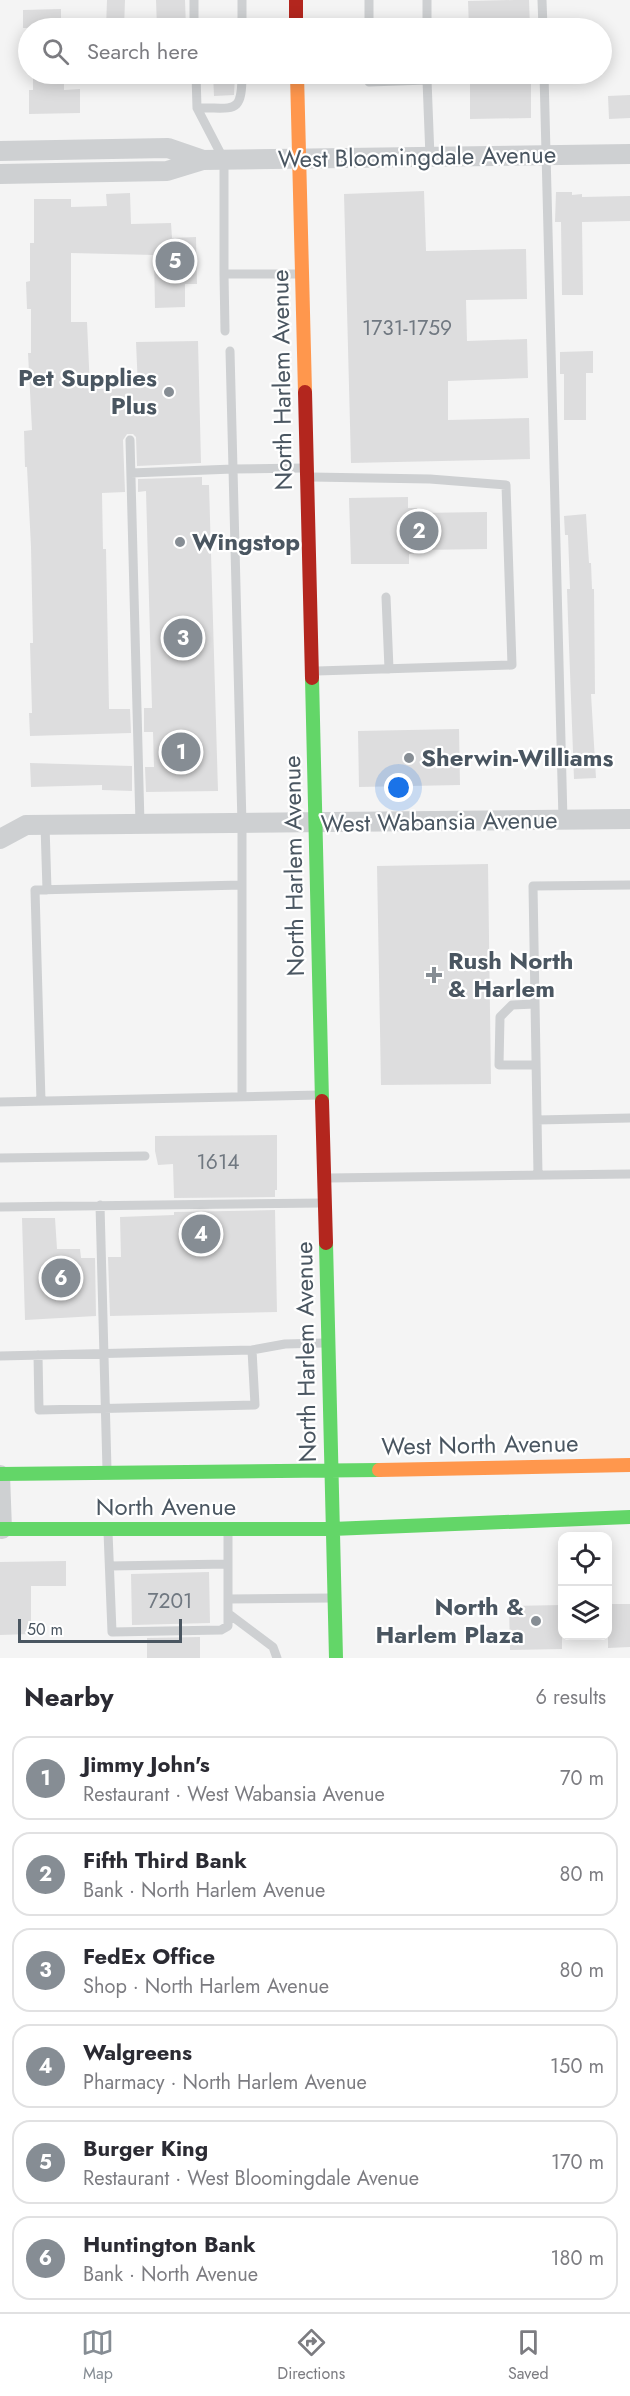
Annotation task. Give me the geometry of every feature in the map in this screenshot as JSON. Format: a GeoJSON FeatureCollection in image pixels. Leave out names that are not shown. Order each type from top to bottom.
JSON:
{"type":"FeatureCollection","features":[{"type":"Feature","properties":{"kind":"main road"},"geometry":{"type":"LineString","coordinates":[[296,0],[296,18]]}},
{"type":"Feature","properties":{"kind":"main road","name":"North Harlem Avenue"},"geometry":{"type":"LineString","coordinates":[[297,84],[336,1658]]}},
{"type":"Feature","properties":{"kind":"main road","name":"West North Avenue"},"geometry":{"type":"LineString","coordinates":[[331,1471],[630,1465]]}},
{"type":"Feature","properties":{"kind":"main road","name":"North Avenue"},"geometry":{"type":"LineString","coordinates":[[0,1474],[331,1471]]}},
{"type":"Feature","properties":{"kind":"main road"},"geometry":{"type":"LineString","coordinates":[[332,1529],[630,1517]]}},
{"type":"Feature","properties":{"kind":"main road","name":"North Avenue"},"geometry":{"type":"LineString","coordinates":[[1,1529],[332,1529]]}},
{"type":"Feature","properties":{"kind":"street","name":"West Bloomingdale Avenue"},"geometry":{"type":"LineString","coordinates":[[0,151],[168,148],[203,160]]}},
{"type":"Feature","properties":{"kind":"street","name":"West Bloomingdale Avenue"},"geometry":{"type":"LineString","coordinates":[[0,174],[167,171],[203,160],[630,154]]}},
{"type":"Feature","properties":{"kind":"street","name":"West Wabansia Avenue"},"geometry":{"type":"LineString","coordinates":[[0,839],[26,825],[630,819]]}},
{"type":"Feature","properties":{"kind":"street"},"geometry":{"type":"LineString","coordinates":[[0,1474],[1,1529]]}},
{"type":"Feature","properties":{"kind":"lane"},"geometry":{"type":"LineString","coordinates":[[194,0],[194,18]]}},
{"type":"Feature","properties":{"kind":"lane"},"geometry":{"type":"LineString","coordinates":[[242,0],[242,18]]}},
{"type":"Feature","properties":{"kind":"lane"},"geometry":{"type":"LineString","coordinates":[[369,0],[369,18]]}},
{"type":"Feature","properties":{"kind":"lane"},"geometry":{"type":"LineString","coordinates":[[427,0],[427,18]]}},
{"type":"Feature","properties":{"kind":"lane"},"geometry":{"type":"LineString","coordinates":[[542,0],[543,18]]}},
{"type":"Feature","properties":{"kind":"lane"},"geometry":{"type":"LineString","coordinates":[[196,84],[197,108],[224,160],[225,332]]}},
{"type":"Feature","properties":{"kind":"lane"},"geometry":{"type":"LineString","coordinates":[[197,108],[233,106],[242,96],[242,84]]}},
{"type":"Feature","properties":{"kind":"lane"},"geometry":{"type":"LineString","coordinates":[[427,84],[430,157]]}},
{"type":"Feature","properties":{"kind":"lane"},"geometry":{"type":"LineString","coordinates":[[544,84],[562,820]]}},
{"type":"Feature","properties":{"kind":"lane"},"geometry":{"type":"LineString","coordinates":[[224,274],[302,274]]}},
{"type":"Feature","properties":{"kind":"lane"},"geometry":{"type":"LineString","coordinates":[[230,351],[242,824],[242,1097]]}},
{"type":"Feature","properties":{"kind":"lane"},"geometry":{"type":"LineString","coordinates":[[130,440],[140,824]]}},
{"type":"Feature","properties":{"kind":"lane"},"geometry":{"type":"LineString","coordinates":[[131,473],[233,469],[506,485],[512,665],[311,672]]}},
{"type":"Feature","properties":{"kind":"lane"},"geometry":{"type":"LineString","coordinates":[[386,597],[389,669]]}},
{"type":"Feature","properties":{"kind":"lane"},"geometry":{"type":"LineString","coordinates":[[45,825],[46,890]]}},
{"type":"Feature","properties":{"kind":"lane"},"geometry":{"type":"LineString","coordinates":[[41,1101],[35,890],[242,885]]}},
{"type":"Feature","properties":{"kind":"lane"},"geometry":{"type":"LineString","coordinates":[[538,1175],[532,886],[630,885]]}},
{"type":"Feature","properties":{"kind":"lane"},"geometry":{"type":"LineString","coordinates":[[535,1004],[512,1005],[500,1017],[499,1065],[536,1065]]}},
{"type":"Feature","properties":{"kind":"lane"},"geometry":{"type":"LineString","coordinates":[[0,1102],[322,1095]]}},
{"type":"Feature","properties":{"kind":"lane"},"geometry":{"type":"LineString","coordinates":[[537,1120],[630,1118]]}},
{"type":"Feature","properties":{"kind":"lane"},"geometry":{"type":"LineString","coordinates":[[0,1158],[145,1156]]}},
{"type":"Feature","properties":{"kind":"lane"},"geometry":{"type":"LineString","coordinates":[[324,1178],[630,1174]]}},
{"type":"Feature","properties":{"kind":"lane"},"geometry":{"type":"LineString","coordinates":[[0,1207],[324,1203]]}},
{"type":"Feature","properties":{"kind":"lane"},"geometry":{"type":"LineString","coordinates":[[100,1204],[108,1472]]}},
{"type":"Feature","properties":{"kind":"lane"},"geometry":{"type":"LineString","coordinates":[[0,1356],[252,1350],[285,1344],[328,1343]]}},
{"type":"Feature","properties":{"kind":"lane"},"geometry":{"type":"LineString","coordinates":[[38,1355],[39,1410],[255,1405],[252,1350]]}},
{"type":"Feature","properties":{"kind":"lane"},"geometry":{"type":"LineString","coordinates":[[108,1529],[112,1632],[221,1630],[228,1626],[228,1529]]}},
{"type":"Feature","properties":{"kind":"lane"},"geometry":{"type":"LineString","coordinates":[[110,1566],[134,1570],[199,1568],[228,1564]]}},
{"type":"Feature","properties":{"kind":"lane"},"geometry":{"type":"LineString","coordinates":[[229,1599],[334,1598]]}},
{"type":"Feature","properties":{"kind":"lane"},"geometry":{"type":"LineString","coordinates":[[229,1614],[273,1647],[277,1658]]}},
{"type":"Feature","properties":{"kind":"building"},"geometry":{"type":"Polygon","coordinates":[[[107,0],[125,0],[124,18],[106,18],[107,0]]]}},
{"type":"Feature","properties":{"kind":"building"},"geometry":{"type":"Polygon","coordinates":[[[156,0],[185,0],[186,18],[157,18],[156,0]]]}},
{"type":"Feature","properties":{"kind":"building"},"geometry":{"type":"Polygon","coordinates":[[[529,0],[530,18],[469,18],[468,1],[529,0]]]}},
{"type":"Feature","properties":{"kind":"building"},"geometry":{"type":"Polygon","coordinates":[[[61,9],[61,18],[23,18],[23,10],[61,9]]]}},
{"type":"Feature","properties":{"kind":"building"},"geometry":{"type":"Polygon","coordinates":[[[33,84],[64,84],[64,90],[80,89],[80,113],[29,114],[29,90],[33,90],[33,84]]]}},
{"type":"Feature","properties":{"kind":"building"},"geometry":{"type":"Polygon","coordinates":[[[213,84],[235,84],[234,95],[214,96],[213,84]]]}},
{"type":"Feature","properties":{"kind":"building"},"geometry":{"type":"Polygon","coordinates":[[[470,84],[531,84],[531,118],[470,119],[470,84]]]}},
{"type":"Feature","properties":{"kind":"building"},"geometry":{"type":"Polygon","coordinates":[[[630,95],[630,118],[609,119],[608,96],[630,95]]]}},
{"type":"Feature","properties":{"kind":"building"},"geometry":{"type":"Polygon","coordinates":[[[424,191],[426,251],[526,249],[527,299],[466,300],[467,341],[527,339],[528,378],[448,381],[448,420],[529,418],[530,459],[351,463],[344,194],[424,191]]]}},
{"type":"Feature","properties":{"kind":"building"},"geometry":{"type":"Polygon","coordinates":[[[556,192],[572,192],[572,195],[582,194],[582,197],[630,196],[630,221],[582,222],[583,295],[562,295],[561,222],[555,222],[556,192]]]}},
{"type":"Feature","properties":{"kind":"building"},"geometry":{"type":"Polygon","coordinates":[[[130,193],[131,224],[171,223],[172,238],[196,237],[197,284],[185,284],[185,307],[155,308],[154,255],[71,253],[71,322],[87,322],[90,389],[138,388],[136,342],[198,341],[201,463],[137,466],[136,437],[133,434],[127,434],[123,440],[125,492],[102,493],[103,549],[106,549],[109,709],[130,709],[131,733],[30,736],[29,713],[32,713],[30,643],[33,643],[31,547],[24,431],[32,430],[28,353],[31,353],[31,309],[27,309],[26,282],[30,281],[30,243],[34,243],[34,199],[71,199],[71,207],[107,206],[106,194],[130,193]]]}},
{"type":"Feature","properties":{"kind":"building"},"geometry":{"type":"Polygon","coordinates":[[[593,351],[593,373],[586,373],[586,420],[564,420],[564,374],[560,374],[560,352],[593,351]]]}},
{"type":"Feature","properties":{"kind":"building"},"geometry":{"type":"Polygon","coordinates":[[[202,477],[202,485],[209,485],[218,791],[146,792],[145,767],[154,767],[153,732],[144,732],[144,708],[152,708],[146,491],[138,492],[138,479],[202,477]]]}},
{"type":"Feature","properties":{"kind":"building"},"geometry":{"type":"Polygon","coordinates":[[[408,497],[408,508],[417,508],[417,513],[487,512],[487,549],[418,550],[418,553],[409,554],[409,564],[351,564],[349,498],[408,497]]]}},
{"type":"Feature","properties":{"kind":"building"},"geometry":{"type":"Polygon","coordinates":[[[586,514],[589,563],[591,563],[592,589],[594,589],[595,694],[591,694],[596,778],[574,779],[567,589],[570,589],[568,535],[565,535],[564,516],[586,514]]]}},
{"type":"Feature","properties":{"kind":"building","name":"Sherwin-Williams"},"geometry":{"type":"Polygon","coordinates":[[[459,729],[460,785],[359,787],[358,731],[459,729]]]}},
{"type":"Feature","properties":{"kind":"building"},"geometry":{"type":"Polygon","coordinates":[[[30,763],[132,766],[132,791],[102,790],[102,785],[31,787],[30,763]]]}},
{"type":"Feature","properties":{"kind":"building","name":"Rush North & Harlem"},"geometry":{"type":"Polygon","coordinates":[[[488,864],[491,1084],[381,1085],[377,866],[488,864]]]}},
{"type":"Feature","properties":{"kind":"building"},"geometry":{"type":"Polygon","coordinates":[[[277,1135],[275,1197],[174,1198],[173,1164],[158,1165],[155,1151],[155,1136],[277,1135]]]}},
{"type":"Feature","properties":{"kind":"building"},"geometry":{"type":"Polygon","coordinates":[[[275,1210],[277,1312],[110,1316],[108,1257],[121,1257],[120,1217],[174,1215],[174,1212],[275,1210]]]}},
{"type":"Feature","properties":{"kind":"building"},"geometry":{"type":"Polygon","coordinates":[[[22,1218],[55,1218],[57,1249],[80,1249],[81,1258],[95,1258],[96,1316],[25,1320],[22,1218]]]}},
{"type":"Feature","properties":{"kind":"building"},"geometry":{"type":"Polygon","coordinates":[[[66,1561],[66,1586],[31,1586],[31,1634],[0,1635],[0,1562],[66,1561]]]}},
{"type":"Feature","properties":{"kind":"building"},"geometry":{"type":"Polygon","coordinates":[[[209,1572],[210,1623],[132,1625],[131,1574],[209,1572]]]}},
{"type":"Feature","properties":{"kind":"building"},"geometry":{"type":"Polygon","coordinates":[[[612,1604],[630,1604],[630,1647],[608,1648],[608,1640],[612,1640],[612,1604]]]}},
{"type":"Feature","properties":{"kind":"building"},"geometry":{"type":"Polygon","coordinates":[[[558,1605],[558,1640],[562,1640],[562,1649],[510,1650],[509,1606],[558,1605]]]}},
{"type":"Feature","properties":{"kind":"building"},"geometry":{"type":"Polygon","coordinates":[[[200,1637],[200,1658],[147,1658],[147,1638],[200,1637]]]}},
{"type":"Feature","properties":{"kind":"traffic: fast"},"geometry":{"type":"LineString","coordinates":[[312,678],[322,1101]]}},
{"type":"Feature","properties":{"kind":"traffic: fast"},"geometry":{"type":"LineString","coordinates":[[326,1243],[336,1658]]}},
{"type":"Feature","properties":{"kind":"traffic: fast"},"geometry":{"type":"LineString","coordinates":[[0,1474],[379,1470]]}},
{"type":"Feature","properties":{"kind":"traffic: fast"},"geometry":{"type":"LineString","coordinates":[[0,1529],[332,1529],[630,1517]]}},
{"type":"Feature","properties":{"kind":"traffic: slow"},"geometry":{"type":"LineString","coordinates":[[297,84],[305,392]]}},
{"type":"Feature","properties":{"kind":"traffic: slow"},"geometry":{"type":"LineString","coordinates":[[379,1470],[630,1465]]}},
{"type":"Feature","properties":{"kind":"traffic: jam"},"geometry":{"type":"LineString","coordinates":[[296,0],[296,18]]}},
{"type":"Feature","properties":{"kind":"traffic: jam"},"geometry":{"type":"LineString","coordinates":[[305,392],[312,678]]}},
{"type":"Feature","properties":{"kind":"traffic: jam"},"geometry":{"type":"LineString","coordinates":[[322,1101],[326,1243]]}},
{"type":"Feature","properties":{"kind":"place","name":"Burger King"},"geometry":{"type":"Point","coordinates":[175,261]}},
{"type":"Feature","properties":{"kind":"place","name":"Pet Supplies Plus"},"geometry":{"type":"Point","coordinates":[169,392]}},
{"type":"Feature","properties":{"kind":"place","name":"Fifth Third Bank"},"geometry":{"type":"Point","coordinates":[419,531]}},
{"type":"Feature","properties":{"kind":"place","name":"Wingstop"},"geometry":{"type":"Point","coordinates":[180,542]}},
{"type":"Feature","properties":{"kind":"place","name":"FedEx Office"},"geometry":{"type":"Point","coordinates":[183,638]}},
{"type":"Feature","properties":{"kind":"place","name":"Jimmy John's"},"geometry":{"type":"Point","coordinates":[181,752]}},
{"type":"Feature","properties":{"kind":"place","name":"Sherwin-Williams"},"geometry":{"type":"Point","coordinates":[409,758]}},
{"type":"Feature","properties":{"kind":"place","name":"Rush North & Harlem"},"geometry":{"type":"Point","coordinates":[434,975]}},
{"type":"Feature","properties":{"kind":"place","name":"Walgreens"},"geometry":{"type":"Point","coordinates":[201,1234]}},
{"type":"Feature","properties":{"kind":"place","name":"Huntington Bank"},"geometry":{"type":"Point","coordinates":[61,1278]}},
{"type":"Feature","properties":{"kind":"place","name":"North & Harlem Plaza"},"geometry":{"type":"Point","coordinates":[536,1621]}}]}
